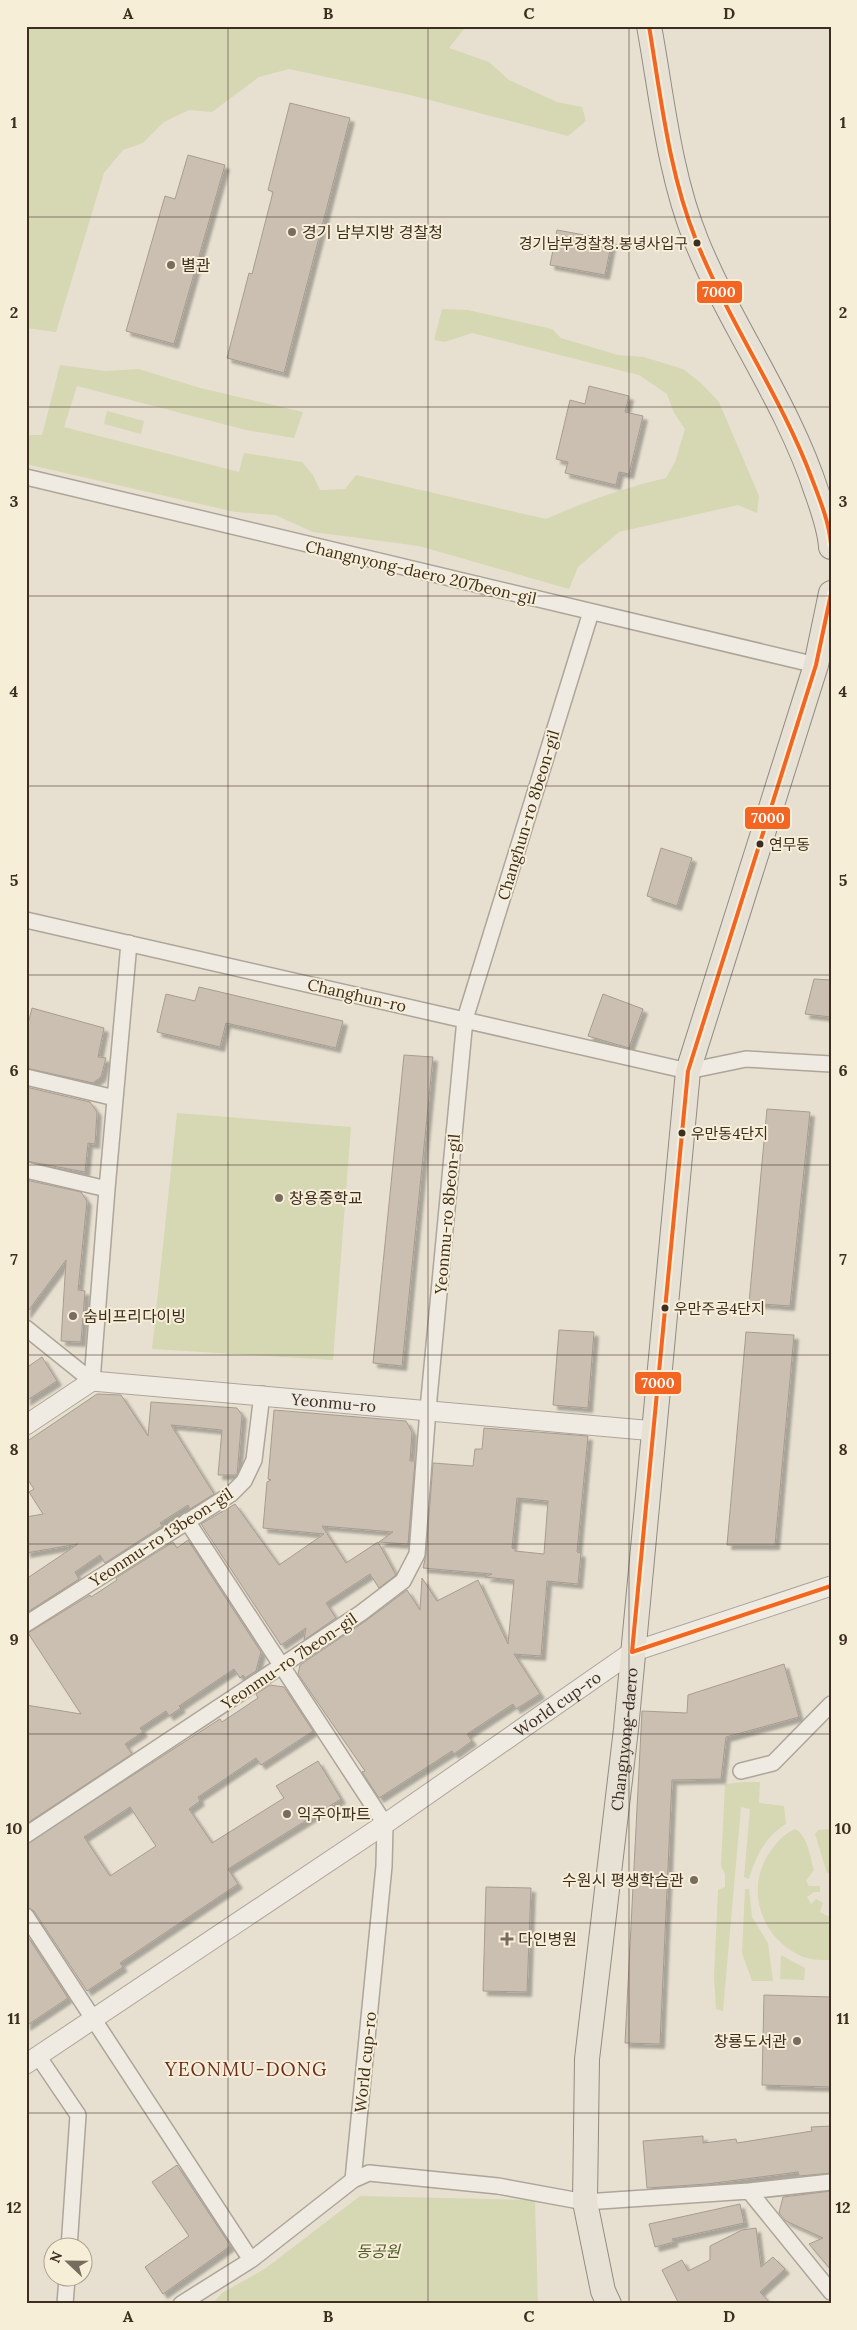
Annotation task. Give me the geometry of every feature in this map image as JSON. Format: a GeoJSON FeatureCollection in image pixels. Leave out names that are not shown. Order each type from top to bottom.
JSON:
{"type":"FeatureCollection","features":[{"type":"Feature","properties":{"kind":"main road"},"geometry":{"type":"LineString","coordinates":[[649,26],[673,158],[696,240],[730,312],[799,445],[824,515],[831,547]]}},
{"type":"Feature","properties":{"kind":"main road","name":"Changnyong-daero"},"geometry":{"type":"LineString","coordinates":[[609,2304],[603,2291],[585,2202],[587,2058],[626,1729],[688,1071],[816,665],[830,603]]}},
{"type":"Feature","properties":{"kind":"street","name":"Changnyong-daero 207beon-gil"},"geometry":{"type":"LineString","coordinates":[[26,477],[816,665]]}},
{"type":"Feature","properties":{"kind":"street","name":"Changhun-ro 8beon-gil"},"geometry":{"type":"LineString","coordinates":[[465,1019],[591,612]]}},
{"type":"Feature","properties":{"kind":"street","name":"Changhun-ro"},"geometry":{"type":"LineString","coordinates":[[26,920],[688,1071]]}},
{"type":"Feature","properties":{"kind":"street"},"geometry":{"type":"LineString","coordinates":[[92,1380],[129,943]]}},
{"type":"Feature","properties":{"kind":"street","name":"Yeonmu-ro 8beon-gil"},"geometry":{"type":"LineString","coordinates":[[428,1409],[465,1019]]}},
{"type":"Feature","properties":{"kind":"street"},"geometry":{"type":"LineString","coordinates":[[688,1071],[746,1059],[831,1064]]}},
{"type":"Feature","properties":{"kind":"street"},"geometry":{"type":"LineString","coordinates":[[26,1077],[115,1098]]}},
{"type":"Feature","properties":{"kind":"street"},"geometry":{"type":"LineString","coordinates":[[26,1170],[107,1189]]}},
{"type":"Feature","properties":{"kind":"street"},"geometry":{"type":"LineString","coordinates":[[26,1328],[92,1380]]}},
{"type":"Feature","properties":{"kind":"street"},"geometry":{"type":"LineString","coordinates":[[26,1425],[92,1380]]}},
{"type":"Feature","properties":{"kind":"street","name":"Yeonmu-ro"},"geometry":{"type":"LineString","coordinates":[[92,1380],[655,1431]]}},
{"type":"Feature","properties":{"kind":"street","name":"Yeonmu-ro 13beon-gil"},"geometry":{"type":"LineString","coordinates":[[26,1624],[231,1494],[244,1481],[254,1460],[262,1394]]}},
{"type":"Feature","properties":{"kind":"street","name":"Yeonmu-ro 7beon-gil"},"geometry":{"type":"LineString","coordinates":[[26,1835],[360,1613],[404,1581],[418,1554],[428,1409]]}},
{"type":"Feature","properties":{"kind":"street"},"geometry":{"type":"LineString","coordinates":[[187,1522],[385,1824]]}},
{"type":"Feature","properties":{"kind":"street","name":"World cup-ro"},"geometry":{"type":"LineString","coordinates":[[70,2238],[78,2115],[32,2060],[385,1824],[632,1652],[831,1586]]}},
{"type":"Feature","properties":{"kind":"street"},"geometry":{"type":"LineString","coordinates":[[741,1771],[772,1763],[831,1704]]}},
{"type":"Feature","properties":{"kind":"street","name":"World cup-ro"},"geometry":{"type":"LineString","coordinates":[[353,2180],[384,1866],[385,1824]]}},
{"type":"Feature","properties":{"kind":"street"},"geometry":{"type":"LineString","coordinates":[[26,1916],[251,2260]]}},
{"type":"Feature","properties":{"kind":"street"},"geometry":{"type":"LineString","coordinates":[[181,2304],[251,2260],[353,2180],[369,2173],[498,2186],[585,2202],[749,2191],[831,2182]]}},
{"type":"Feature","properties":{"kind":"street"},"geometry":{"type":"LineString","coordinates":[[749,2191],[831,2292]]}},
{"type":"Feature","properties":{"kind":"street"},"geometry":{"type":"LineString","coordinates":[[65,2304],[66,2288]]}},
{"type":"Feature","properties":{"kind":"green space"},"geometry":{"type":"Polygon","coordinates":[[[26,26],[443,26],[464,29],[449,48],[489,62],[509,80],[557,102],[582,107],[586,121],[568,136],[410,95],[289,69],[259,77],[212,112],[189,110],[164,122],[143,143],[123,150],[104,173],[56,332],[26,328],[26,26]]]}},
{"type":"Feature","properties":{"kind":"green space"},"geometry":{"type":"Polygon","coordinates":[[[442,309],[468,310],[552,329],[561,338],[618,355],[644,357],[683,369],[701,383],[719,402],[759,496],[757,513],[738,505],[619,532],[578,567],[569,589],[419,546],[313,532],[275,515],[235,512],[26,464],[26,435],[42,435],[60,365],[105,371],[139,369],[200,388],[303,412],[294,438],[246,430],[77,386],[64,427],[239,472],[244,453],[302,462],[313,475],[320,490],[345,489],[356,475],[546,519],[605,496],[666,478],[675,462],[685,429],[674,413],[667,394],[639,375],[472,333],[445,342],[434,340],[442,309]]]}},
{"type":"Feature","properties":{"kind":"green space"},"geometry":{"type":"Polygon","coordinates":[[[107,411],[144,421],[141,434],[104,424],[107,411]]]}},
{"type":"Feature","properties":{"kind":"green space"},"geometry":{"type":"Polygon","coordinates":[[[177,1113],[351,1127],[333,1360],[152,1349],[177,1113]]]}},
{"type":"Feature","properties":{"kind":"green space"},"geometry":{"type":"Polygon","coordinates":[[[760,1782],[759,1803],[784,1806],[786,1824],[772,1835],[762,1848],[749,1879],[744,1877],[750,1809],[741,1807],[723,2011],[716,2009],[714,1977],[718,1890],[725,1887],[725,1874],[721,1866],[725,1784],[760,1782]]]}},
{"type":"Feature","properties":{"kind":"green space"},"geometry":{"type":"Polygon","coordinates":[[[795,1829],[806,1842],[814,1870],[806,1881],[809,1886],[820,1886],[820,1892],[814,1892],[807,1897],[811,1904],[816,1899],[823,1903],[820,1912],[831,1918],[831,1924],[828,1925],[831,1932],[831,1960],[805,1957],[784,1946],[766,1923],[760,1909],[758,1880],[762,1866],[778,1842],[787,1833],[795,1829]]]}},
{"type":"Feature","properties":{"kind":"green space"},"geometry":{"type":"Polygon","coordinates":[[[831,1829],[831,1873],[827,1873],[815,1834],[818,1830],[831,1829]]]}},
{"type":"Feature","properties":{"kind":"green space"},"geometry":{"type":"Polygon","coordinates":[[[745,1889],[749,1889],[752,1917],[768,1943],[773,1981],[752,1981],[742,1953],[745,1889]]]}},
{"type":"Feature","properties":{"kind":"green space"},"geometry":{"type":"Polygon","coordinates":[[[781,1955],[805,1968],[804,1980],[780,1979],[781,1955]]]}},
{"type":"Feature","properties":{"kind":"green space","name":"동공원"},"geometry":{"type":"Polygon","coordinates":[[[360,2196],[535,2200],[538,2304],[212,2304],[222,2293],[266,2268],[360,2196]]]}},
{"type":"Feature","properties":{"kind":"building","name":"경기 남부지방 경찰청"},"geometry":{"type":"Polygon","coordinates":[[[290,103],[350,118],[284,373],[227,358],[249,273],[252,274],[273,192],[268,190],[290,103]]]}},
{"type":"Feature","properties":{"kind":"building","name":"별관"},"geometry":{"type":"Polygon","coordinates":[[[188,155],[225,165],[174,344],[126,331],[165,196],[175,199],[188,155]]]}},
{"type":"Feature","properties":{"kind":"building"},"geometry":{"type":"Polygon","coordinates":[[[557,230],[612,240],[605,275],[550,265],[557,230]]]}},
{"type":"Feature","properties":{"kind":"building"},"geometry":{"type":"Polygon","coordinates":[[[589,386],[629,396],[625,412],[643,416],[629,474],[619,472],[616,485],[565,473],[568,462],[556,459],[570,400],[585,404],[589,386]]]}},
{"type":"Feature","properties":{"kind":"building"},"geometry":{"type":"Polygon","coordinates":[[[661,848],[692,858],[677,906],[647,896],[661,848]]]}},
{"type":"Feature","properties":{"kind":"building"},"geometry":{"type":"Polygon","coordinates":[[[814,979],[831,980],[831,1017],[805,1014],[814,979]]]}},
{"type":"Feature","properties":{"kind":"building"},"geometry":{"type":"Polygon","coordinates":[[[199,987],[343,1021],[336,1048],[226,1023],[220,1047],[157,1032],[166,994],[195,1001],[199,987]]]}},
{"type":"Feature","properties":{"kind":"building"},"geometry":{"type":"Polygon","coordinates":[[[603,994],[643,1009],[629,1048],[588,1036],[603,994]]]}},
{"type":"Feature","properties":{"kind":"building"},"geometry":{"type":"Polygon","coordinates":[[[32,1008],[104,1028],[98,1057],[106,1058],[101,1077],[93,1083],[26,1068],[26,1032],[32,1008]]]}},
{"type":"Feature","properties":{"kind":"building"},"geometry":{"type":"Polygon","coordinates":[[[404,1055],[433,1057],[402,1366],[373,1363],[404,1055]]]}},
{"type":"Feature","properties":{"kind":"building"},"geometry":{"type":"Polygon","coordinates":[[[26,1087],[90,1102],[97,1112],[95,1144],[88,1143],[85,1172],[26,1161],[26,1087]]]}},
{"type":"Feature","properties":{"kind":"building"},"geometry":{"type":"Polygon","coordinates":[[[767,1109],[810,1112],[790,1306],[749,1303],[767,1109]]]}},
{"type":"Feature","properties":{"kind":"building"},"geometry":{"type":"Polygon","coordinates":[[[26,1180],[81,1192],[87,1201],[78,1290],[85,1291],[81,1342],[61,1341],[66,1260],[26,1314],[26,1180]]]}},
{"type":"Feature","properties":{"kind":"building"},"geometry":{"type":"Polygon","coordinates":[[[559,1330],[594,1332],[588,1408],[553,1405],[559,1330]]]}},
{"type":"Feature","properties":{"kind":"building"},"geometry":{"type":"Polygon","coordinates":[[[746,1332],[794,1335],[775,1545],[727,1545],[746,1332]]]}},
{"type":"Feature","properties":{"kind":"building"},"geometry":{"type":"Polygon","coordinates":[[[42,1357],[57,1381],[26,1401],[26,1368],[42,1357]]]}},
{"type":"Feature","properties":{"kind":"building"},"geometry":{"type":"Polygon","coordinates":[[[97,1394],[121,1395],[148,1436],[151,1402],[237,1408],[242,1415],[237,1475],[218,1475],[222,1430],[171,1425],[214,1494],[190,1509],[188,1505],[160,1523],[162,1526],[105,1563],[100,1555],[75,1572],[79,1579],[26,1613],[26,1579],[78,1544],[26,1553],[26,1517],[43,1514],[29,1492],[34,1489],[26,1477],[26,1442],[97,1394]]]}},
{"type":"Feature","properties":{"kind":"building"},"geometry":{"type":"Polygon","coordinates":[[[274,1410],[406,1421],[412,1432],[410,1461],[415,1461],[408,1544],[379,1542],[393,1532],[322,1526],[346,1563],[378,1542],[396,1575],[379,1588],[370,1574],[326,1603],[336,1618],[304,1640],[306,1628],[281,1645],[201,1524],[235,1504],[279,1565],[324,1534],[263,1528],[267,1482],[271,1480],[268,1479],[274,1410]]]}},
{"type":"Feature","properties":{"kind":"building"},"geometry":{"type":"Polygon","coordinates":[[[484,1428],[588,1436],[577,1552],[581,1553],[578,1584],[547,1581],[541,1656],[514,1654],[540,1694],[516,1709],[513,1704],[467,1734],[472,1741],[454,1754],[452,1751],[379,1798],[362,1772],[365,1771],[298,1674],[300,1665],[367,1620],[407,1590],[420,1610],[422,1578],[437,1601],[478,1580],[508,1644],[514,1580],[485,1577],[492,1574],[423,1568],[426,1555],[433,1463],[473,1466],[475,1449],[482,1449],[484,1428]],[[517,1498],[512,1548],[515,1551],[544,1554],[548,1501],[517,1498]]]}},
{"type":"Feature","properties":{"kind":"building"},"geometry":{"type":"Polygon","coordinates":[[[188,1540],[261,1652],[256,1671],[245,1678],[243,1675],[240,1678],[234,1669],[179,1706],[181,1708],[169,1716],[166,1711],[140,1728],[143,1732],[125,1744],[132,1754],[26,1824],[26,1705],[81,1714],[28,1633],[90,1595],[91,1597],[117,1580],[116,1578],[173,1542],[177,1548],[188,1540]]]}},
{"type":"Feature","properties":{"kind":"building"},"geometry":{"type":"Polygon","coordinates":[[[784,1664],[799,1717],[726,1737],[721,1779],[672,1780],[660,2044],[625,2043],[642,1711],[687,1713],[688,1695],[784,1664]]]}},
{"type":"Feature","properties":{"kind":"building"},"geometry":{"type":"Polygon","coordinates":[[[270,1685],[284,1687],[313,1731],[261,1765],[256,1758],[198,1797],[200,1801],[189,1809],[212,1843],[284,1798],[276,1786],[318,1761],[341,1799],[228,1869],[238,1884],[120,1963],[123,1967],[87,1991],[34,1911],[26,1907],[26,1844],[220,1719],[222,1722],[258,1698],[256,1694],[270,1685]],[[130,1807],[84,1837],[110,1876],[156,1846],[130,1807]]]}},
{"type":"Feature","properties":{"kind":"building","name":"다인병원"},"geometry":{"type":"Polygon","coordinates":[[[486,1887],[531,1888],[527,1992],[483,1991],[486,1887]]]}},
{"type":"Feature","properties":{"kind":"building"},"geometry":{"type":"Polygon","coordinates":[[[26,1934],[68,1998],[26,2026],[26,1934]]]}},
{"type":"Feature","properties":{"kind":"building","name":"창룡도서관"},"geometry":{"type":"Polygon","coordinates":[[[764,1995],[831,1997],[831,2087],[762,2085],[764,1995]]]}},
{"type":"Feature","properties":{"kind":"building"},"geometry":{"type":"Polygon","coordinates":[[[831,2126],[831,2173],[799,2176],[798,2172],[707,2184],[647,2188],[643,2141],[703,2136],[703,2143],[736,2139],[737,2143],[812,2131],[811,2127],[831,2126]]]}},
{"type":"Feature","properties":{"kind":"building"},"geometry":{"type":"Polygon","coordinates":[[[177,2165],[230,2245],[163,2294],[145,2267],[189,2236],[152,2182],[177,2165]]]}},
{"type":"Feature","properties":{"kind":"building"},"geometry":{"type":"Polygon","coordinates":[[[831,2191],[831,2270],[809,2244],[823,2238],[786,2221],[779,2213],[783,2197],[831,2191]]]}},
{"type":"Feature","properties":{"kind":"building"},"geometry":{"type":"Polygon","coordinates":[[[740,2204],[744,2223],[672,2239],[674,2242],[655,2247],[649,2224],[740,2204]]]}},
{"type":"Feature","properties":{"kind":"building"},"geometry":{"type":"Polygon","coordinates":[[[756,2228],[761,2267],[773,2257],[785,2269],[760,2292],[771,2304],[679,2304],[662,2270],[682,2260],[688,2271],[710,2260],[710,2246],[742,2230],[756,2228]]]}},
{"type":"Feature","properties":{"kind":"transit line","name":"7000"},"geometry":{"type":"LineString","coordinates":[[649,26],[672,162],[687,215],[709,271],[799,448],[824,511],[831,544]]}},
{"type":"Feature","properties":{"kind":"transit line","name":"7000"},"geometry":{"type":"LineString","coordinates":[[632,1652],[688,1071],[816,665],[831,594]]}},
{"type":"Feature","properties":{"kind":"transit line","name":"7000"},"geometry":{"type":"LineString","coordinates":[[632,1652],[831,1586]]}},
{"type":"Feature","properties":{"kind":"place","name":"경기 남부지방 경찰청"},"geometry":{"type":"Point","coordinates":[292,232]}},
{"type":"Feature","properties":{"kind":"place","name":"경기남부경찰청.봉녕사입구"},"geometry":{"type":"Point","coordinates":[697,243]}},
{"type":"Feature","properties":{"kind":"place","name":"별관"},"geometry":{"type":"Point","coordinates":[171,265]}},
{"type":"Feature","properties":{"kind":"place","name":"연무동"},"geometry":{"type":"Point","coordinates":[760,844]}},
{"type":"Feature","properties":{"kind":"place","name":"우만동4단지"},"geometry":{"type":"Point","coordinates":[682,1133]}},
{"type":"Feature","properties":{"kind":"place","name":"창용중학교"},"geometry":{"type":"Point","coordinates":[279,1198]}},
{"type":"Feature","properties":{"kind":"place","name":"우만주공4단지"},"geometry":{"type":"Point","coordinates":[665,1308]}},
{"type":"Feature","properties":{"kind":"place","name":"숨비프리다이빙"},"geometry":{"type":"Point","coordinates":[73,1316]}},
{"type":"Feature","properties":{"kind":"place","name":"익주아파트"},"geometry":{"type":"Point","coordinates":[287,1814]}},
{"type":"Feature","properties":{"kind":"place","name":"수원시 평생학습관"},"geometry":{"type":"Point","coordinates":[694,1880]}},
{"type":"Feature","properties":{"kind":"place","name":"다인병원"},"geometry":{"type":"Point","coordinates":[507,1939]}},
{"type":"Feature","properties":{"kind":"place","name":"창룡도서관"},"geometry":{"type":"Point","coordinates":[797,2041]}},
{"type":"Feature","properties":{"kind":"district","name":"YEONMU-DONG"},"geometry":{"type":"Point","coordinates":[246,2069]}}]}
